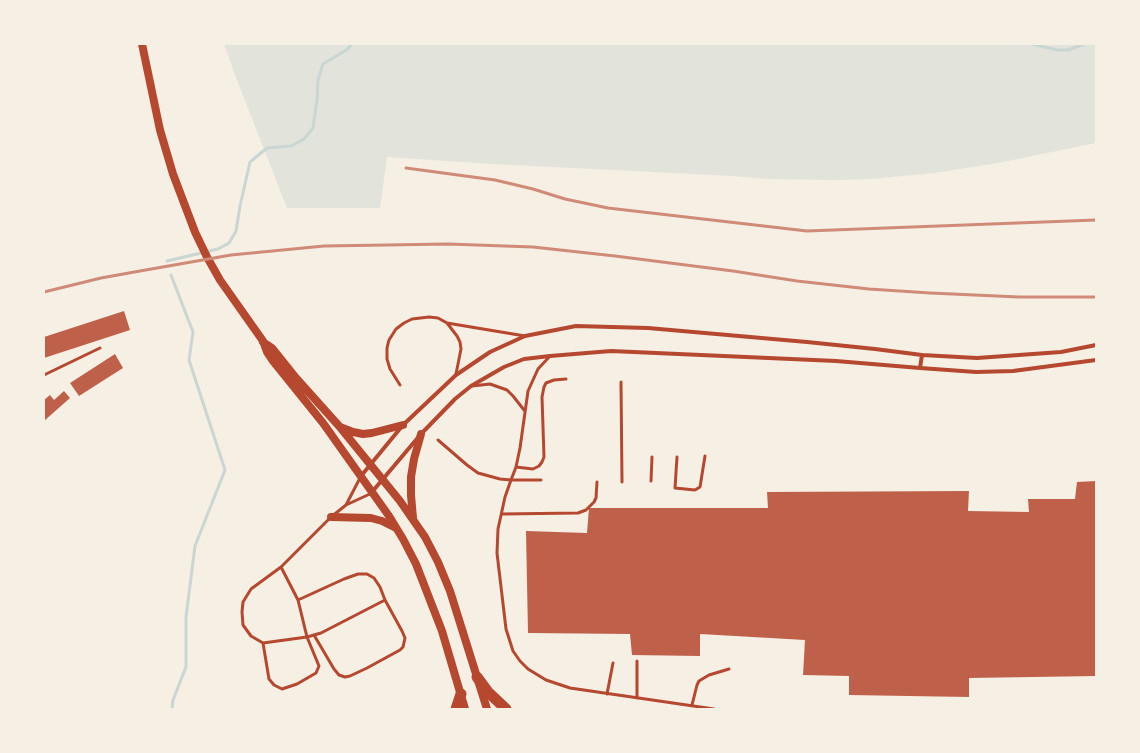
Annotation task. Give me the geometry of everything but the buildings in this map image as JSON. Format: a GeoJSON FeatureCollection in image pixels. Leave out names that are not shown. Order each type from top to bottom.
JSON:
{"type":"FeatureCollection","features":[{"type":"Feature","properties":{"kind":"highway"},"geometry":{"type":"LineString","coordinates":[[477,677],[488,692],[506,709]]}},
{"type":"Feature","properties":{"kind":"highway"},"geometry":{"type":"LineString","coordinates":[[456,709],[460,694]]}},
{"type":"Feature","properties":{"kind":"main road"},"geometry":{"type":"LineString","coordinates":[[142,44],[160,130],[173,174],[195,232],[207,257],[220,280],[263,341],[267,352],[273,361],[323,423],[397,528],[416,564],[442,631],[465,709]]}},
{"type":"Feature","properties":{"kind":"main road"},"geometry":{"type":"LineString","coordinates":[[263,341],[272,348],[296,378],[339,426],[400,501],[425,537],[438,562],[450,591],[487,709]]}},
{"type":"Feature","properties":{"kind":"main road"},"geometry":{"type":"LineString","coordinates":[[339,426],[352,432],[367,434],[381,432],[403,425]]}},
{"type":"Feature","properties":{"kind":"main road"},"geometry":{"type":"LineString","coordinates":[[413,520],[411,496],[412,478],[414,459],[421,434]]}},
{"type":"Feature","properties":{"kind":"main road"},"geometry":{"type":"LineString","coordinates":[[332,517],[371,518],[397,528]]}},
{"type":"Feature","properties":{"kind":"street"},"geometry":{"type":"LineString","coordinates":[[361,476],[403,425],[456,374],[490,352],[525,336],[576,326],[648,328],[814,343],[922,355],[977,358],[1061,352],[1096,345]]}},
{"type":"Feature","properties":{"kind":"street"},"geometry":{"type":"LineString","coordinates":[[372,492],[421,434],[455,399],[472,386],[504,367],[524,359],[611,351],[836,361],[976,372],[1013,371],[1096,360]]}},
{"type":"Feature","properties":{"kind":"street"},"geometry":{"type":"LineString","coordinates":[[920,368],[922,355]]}},
{"type":"Feature","properties":{"kind":"lane"},"geometry":{"type":"LineString","coordinates":[[400,385],[390,369],[387,359],[387,348],[389,340],[396,329],[412,319],[429,317],[438,318],[447,323],[525,336]]}},
{"type":"Feature","properties":{"kind":"lane"},"geometry":{"type":"LineString","coordinates":[[447,323],[460,342],[461,349],[456,374]]}},
{"type":"Feature","properties":{"kind":"lane"},"geometry":{"type":"LineString","coordinates":[[44,375],[100,348]]}},
{"type":"Feature","properties":{"kind":"lane"},"geometry":{"type":"LineString","coordinates":[[550,356],[538,369],[528,391],[516,467],[505,497],[498,529],[497,552],[506,629],[514,651],[520,661],[528,669],[546,680],[570,688],[714,709]]}},
{"type":"Feature","properties":{"kind":"lane"},"geometry":{"type":"LineString","coordinates":[[516,467],[532,469],[539,466],[542,462],[544,457],[542,396],[544,386],[546,383],[554,380],[566,380]]}},
{"type":"Feature","properties":{"kind":"lane"},"geometry":{"type":"LineString","coordinates":[[621,382],[622,482]]}},
{"type":"Feature","properties":{"kind":"lane"},"geometry":{"type":"LineString","coordinates":[[472,386],[490,384],[507,390],[514,396],[524,410]]}},
{"type":"Feature","properties":{"kind":"lane"},"geometry":{"type":"LineString","coordinates":[[438,440],[478,473],[500,479],[541,480]]}},
{"type":"Feature","properties":{"kind":"lane"},"geometry":{"type":"LineString","coordinates":[[677,457],[675,488],[695,490],[700,487],[705,456]]}},
{"type":"Feature","properties":{"kind":"lane"},"geometry":{"type":"LineString","coordinates":[[651,481],[652,457]]}},
{"type":"Feature","properties":{"kind":"lane"},"geometry":{"type":"LineString","coordinates":[[346,505],[361,476]]}},
{"type":"Feature","properties":{"kind":"lane"},"geometry":{"type":"LineString","coordinates":[[502,514],[578,513],[586,510],[594,502],[596,498],[596,482]]}},
{"type":"Feature","properties":{"kind":"lane"},"geometry":{"type":"LineString","coordinates":[[372,492],[346,505],[282,567],[251,589],[243,602],[243,625],[251,636],[263,643],[307,637],[321,633],[384,600]]}},
{"type":"Feature","properties":{"kind":"lane"},"geometry":{"type":"LineString","coordinates":[[263,643],[269,679],[274,685],[282,689],[297,684],[316,673],[319,666],[307,637],[298,600],[282,567]]}},
{"type":"Feature","properties":{"kind":"lane"},"geometry":{"type":"LineString","coordinates":[[298,600],[344,579],[358,574],[367,574],[374,578],[380,587],[384,600],[405,638],[403,647],[400,650],[367,668],[345,677],[339,675],[334,669],[314,635]]}},
{"type":"Feature","properties":{"kind":"lane"},"geometry":{"type":"LineString","coordinates":[[637,661],[637,698]]}},
{"type":"Feature","properties":{"kind":"lane"},"geometry":{"type":"LineString","coordinates":[[607,694],[613,663]]}},
{"type":"Feature","properties":{"kind":"lane"},"geometry":{"type":"LineString","coordinates":[[692,705],[697,685],[700,681],[709,674],[729,669]]}},
{"type":"Feature","properties":{"kind":"shaded area"},"geometry":{"type":"Polygon","coordinates":[[[224,44],[1096,44],[1096,143],[998,163],[935,173],[871,179],[836,180],[767,179],[387,157],[380,208],[287,208],[224,44]]]}},
{"type":"Feature","properties":{"kind":"waterway"},"geometry":{"type":"LineString","coordinates":[[167,261],[218,249],[229,243],[236,231],[250,162],[267,148],[291,146],[304,139],[313,128],[318,80],[323,64],[348,49],[351,44]]}},
{"type":"Feature","properties":{"kind":"waterway"},"geometry":{"type":"LineString","coordinates":[[1032,44],[1057,50],[1068,50],[1085,44]]}},
{"type":"Feature","properties":{"kind":"waterway"},"geometry":{"type":"LineString","coordinates":[[171,275],[193,332],[189,360],[225,470],[195,546],[186,617],[186,667],[173,700],[172,709]]}},
{"type":"Feature","properties":{"kind":"railway"},"geometry":{"type":"LineString","coordinates":[[406,168],[495,180],[533,189],[565,199],[608,208],[807,231],[1096,220]]}},
{"type":"Feature","properties":{"kind":"railway"},"geometry":{"type":"LineString","coordinates":[[44,292],[101,278],[231,255],[324,246],[448,244],[533,247],[615,256],[797,281],[869,289],[1019,297],[1096,297]]}}]}
